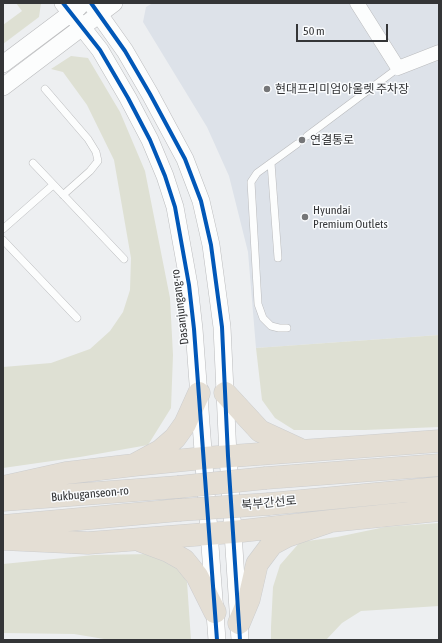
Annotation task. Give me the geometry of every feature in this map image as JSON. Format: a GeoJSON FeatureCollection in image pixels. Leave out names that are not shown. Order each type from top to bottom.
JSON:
{"type":"FeatureCollection","features":[{"type":"Feature","properties":{"kind":"highway"},"geometry":{"type":"LineString","coordinates":[[134,465],[160,451],[175,438],[185,424],[199,393]]}},
{"type":"Feature","properties":{"kind":"highway"},"geometry":{"type":"LineString","coordinates":[[225,393],[260,431],[281,442],[304,451]]}},
{"type":"Feature","properties":{"kind":"highway"},"geometry":{"type":"LineString","coordinates":[[3,487],[66,473],[134,465],[228,456],[439,441]]}},
{"type":"Feature","properties":{"kind":"highway","name":"Bukbuganseon-ro"},"geometry":{"type":"LineString","coordinates":[[3,500],[439,465]]}},
{"type":"Feature","properties":{"kind":"highway","name":"북부간선로"},"geometry":{"type":"LineString","coordinates":[[3,526],[439,488]]}},
{"type":"Feature","properties":{"kind":"highway"},"geometry":{"type":"LineString","coordinates":[[3,539],[88,543],[233,532],[439,510]]}},
{"type":"Feature","properties":{"kind":"highway"},"geometry":{"type":"LineString","coordinates":[[240,632],[258,564],[272,544],[286,536],[331,521]]}},
{"type":"Feature","properties":{"kind":"highway"},"geometry":{"type":"LineString","coordinates":[[135,539],[168,551],[184,560],[197,576],[215,612]]}},
{"type":"Feature","properties":{"kind":"street"},"geometry":{"type":"LineString","coordinates":[[3,64],[66,8],[84,3]]}},
{"type":"Feature","properties":{"kind":"street"},"geometry":{"type":"LineString","coordinates":[[3,87],[82,28],[94,9],[114,3]]}},
{"type":"Feature","properties":{"kind":"street"},"geometry":{"type":"LineString","coordinates":[[357,3],[398,68],[439,52]]}},
{"type":"Feature","properties":{"kind":"street","name":"Dasanjungang-ro"},"geometry":{"type":"LineString","coordinates":[[66,8],[100,50],[132,105],[154,150],[175,207],[189,286],[199,393],[217,640]]}},
{"type":"Feature","properties":{"kind":"street"},"geometry":{"type":"LineString","coordinates":[[94,9],[125,51],[150,94],[185,159],[201,201],[211,245],[222,327],[228,456],[240,632]]}},
{"type":"Feature","properties":{"kind":"lane"},"geometry":{"type":"LineString","coordinates":[[307,136],[398,68]]}},
{"type":"Feature","properties":{"kind":"lane"},"geometry":{"type":"LineString","coordinates":[[45,89],[88,139],[96,152],[98,161],[90,171],[63,195]]}},
{"type":"Feature","properties":{"kind":"lane"},"geometry":{"type":"LineString","coordinates":[[287,328],[271,326],[263,318],[258,304],[251,182],[257,173],[297,144]]}},
{"type":"Feature","properties":{"kind":"lane"},"geometry":{"type":"LineString","coordinates":[[33,163],[124,259]]}},
{"type":"Feature","properties":{"kind":"lane"},"geometry":{"type":"LineString","coordinates":[[271,163],[278,258]]}},
{"type":"Feature","properties":{"kind":"lane"},"geometry":{"type":"LineString","coordinates":[[3,229],[53,185]]}},
{"type":"Feature","properties":{"kind":"lane"},"geometry":{"type":"LineString","coordinates":[[3,240],[77,318]]}},
{"type":"Feature","properties":{"kind":"shaded area"},"geometry":{"type":"Polygon","coordinates":[[[16,3],[41,3],[39,17],[3,44],[3,25],[22,11],[16,3]]]}},
{"type":"Feature","properties":{"kind":"shaded area"},"geometry":{"type":"Polygon","coordinates":[[[153,3],[439,3],[439,335],[256,348],[248,252],[229,176],[207,127],[143,22],[146,7],[153,3]]]}},
{"type":"Feature","properties":{"kind":"shaded area"},"geometry":{"type":"Polygon","coordinates":[[[71,56],[88,58],[120,112],[145,171],[170,298],[173,355],[171,408],[148,445],[3,468],[3,367],[51,363],[90,349],[110,331],[123,312],[130,290],[131,258],[114,160],[87,105],[63,72],[51,69],[71,56]]]}},
{"type":"Feature","properties":{"kind":"shaded area"},"geometry":{"type":"Polygon","coordinates":[[[439,335],[439,427],[365,430],[294,430],[275,418],[262,400],[256,348],[439,335]]]}},
{"type":"Feature","properties":{"kind":"shaded area"},"geometry":{"type":"Polygon","coordinates":[[[439,523],[439,606],[361,611],[342,623],[326,640],[271,640],[273,587],[280,565],[300,542],[337,537],[385,527],[439,523]]]}},
{"type":"Feature","properties":{"kind":"shaded area"},"geometry":{"type":"Polygon","coordinates":[[[151,554],[175,563],[187,582],[191,640],[110,640],[74,634],[3,633],[3,564],[94,555],[151,554]]]}},
{"type":"Feature","properties":{"kind":"cycle path"},"geometry":{"type":"LineString","coordinates":[[63,3],[100,50],[128,98],[150,140],[165,176],[175,207],[189,285],[194,329],[217,640]]}},
{"type":"Feature","properties":{"kind":"cycle path"},"geometry":{"type":"LineString","coordinates":[[91,3],[125,51],[150,94],[185,159],[201,201],[211,245],[222,327],[228,456],[240,640]]}},
{"type":"Feature","properties":{"kind":"place","name":"현대프리미엄아울렛 주차장"},"geometry":{"type":"Point","coordinates":[267,89]}},
{"type":"Feature","properties":{"kind":"place","name":"연결통로"},"geometry":{"type":"Point","coordinates":[302,140]}},
{"type":"Feature","properties":{"kind":"place","name":"Hyundai Premium Outlets"},"geometry":{"type":"Point","coordinates":[305,217]}}]}
